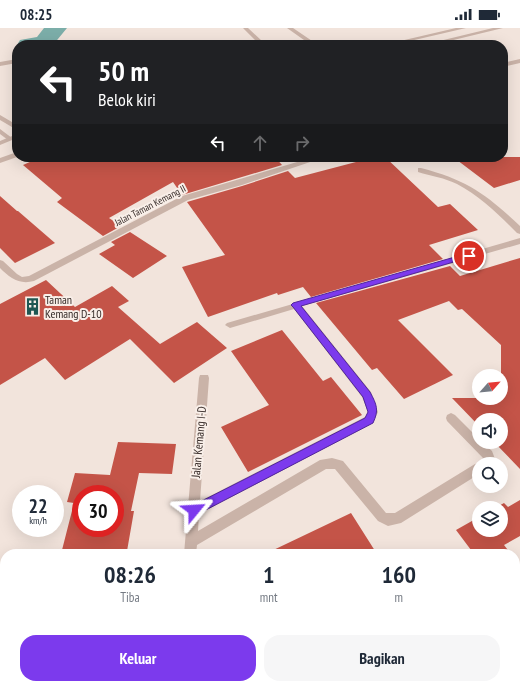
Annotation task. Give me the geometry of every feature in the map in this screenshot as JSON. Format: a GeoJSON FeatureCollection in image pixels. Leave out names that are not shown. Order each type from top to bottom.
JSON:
{"type":"FeatureCollection","features":[{"type":"Feature","properties":{"kind":"street"},"geometry":{"type":"LineString","coordinates":[[290,28],[308,40]]}},
{"type":"Feature","properties":{"kind":"street"},"geometry":{"type":"LineString","coordinates":[[409,40],[450,29],[463,28]]}},
{"type":"Feature","properties":{"kind":"street"},"geometry":{"type":"LineString","coordinates":[[448,40],[500,28]]}},
{"type":"Feature","properties":{"kind":"street"},"geometry":{"type":"LineString","coordinates":[[0,143],[10,139]]}},
{"type":"Feature","properties":{"kind":"street"},"geometry":{"type":"LineString","coordinates":[[0,161],[12,156]]}},
{"type":"Feature","properties":{"kind":"street","name":"Jalan Taman Kemang II"},"geometry":{"type":"LineString","coordinates":[[0,263],[18,280],[31,279],[185,198],[305,162]]}},
{"type":"Feature","properties":{"kind":"street"},"geometry":{"type":"LineString","coordinates":[[421,170],[449,178],[471,188],[490,202],[520,231]]}},
{"type":"Feature","properties":{"kind":"street"},"geometry":{"type":"LineString","coordinates":[[230,325],[520,241]]}},
{"type":"Feature","properties":{"kind":"street"},"geometry":{"type":"LineString","coordinates":[[194,510],[369,420],[373,412],[367,395],[296,305]]}},
{"type":"Feature","properties":{"kind":"street","name":"Jalan Kemang I-D"},"geometry":{"type":"LineString","coordinates":[[190,548],[204,378]]}},
{"type":"Feature","properties":{"kind":"street"},"geometry":{"type":"LineString","coordinates":[[451,418],[488,457]]}},
{"type":"Feature","properties":{"kind":"street"},"geometry":{"type":"LineString","coordinates":[[190,548],[324,464],[332,463],[339,465],[382,517],[388,520],[397,519],[472,472]]}},
{"type":"Feature","properties":{"kind":"lane"},"geometry":{"type":"LineString","coordinates":[[245,28],[258,40]]}},
{"type":"Feature","properties":{"kind":"lane"},"geometry":{"type":"LineString","coordinates":[[0,64],[12,62]]}},
{"type":"Feature","properties":{"kind":"lane"},"geometry":{"type":"LineString","coordinates":[[508,65],[520,62]]}},
{"type":"Feature","properties":{"kind":"lane"},"geometry":{"type":"LineString","coordinates":[[0,117],[12,125]]}},
{"type":"Feature","properties":{"kind":"lane"},"geometry":{"type":"LineString","coordinates":[[0,131],[10,139]]}},
{"type":"Feature","properties":{"kind":"building"},"geometry":{"type":"Polygon","coordinates":[[[508,157],[520,157],[520,180],[494,188],[460,162],[508,162],[508,157]]]}},
{"type":"Feature","properties":{"kind":"building"},"geometry":{"type":"Polygon","coordinates":[[[30,162],[279,162],[282,165],[182,195],[173,182],[109,218],[121,226],[103,236],[57,202],[62,198],[23,165],[30,162]]]}},
{"type":"Feature","properties":{"kind":"building"},"geometry":{"type":"Polygon","coordinates":[[[356,162],[390,162],[438,207],[450,204],[478,230],[429,245],[443,259],[311,297],[303,287],[278,295],[277,293],[208,317],[182,267],[225,255],[187,202],[288,171],[295,178],[356,162]]]}},
{"type":"Feature","properties":{"kind":"building"},"geometry":{"type":"Polygon","coordinates":[[[0,196],[55,243],[15,263],[0,248],[0,196]]]}},
{"type":"Feature","properties":{"kind":"building"},"geometry":{"type":"Polygon","coordinates":[[[130,232],[167,256],[133,278],[99,254],[115,245],[111,242],[130,232]]]}},
{"type":"Feature","properties":{"kind":"building"},"geometry":{"type":"Polygon","coordinates":[[[520,258],[520,469],[501,449],[508,449],[508,413],[472,413],[472,419],[452,398],[472,398],[472,405],[508,405],[508,369],[501,369],[501,345],[462,309],[458,310],[449,301],[398,320],[453,375],[404,399],[377,368],[372,370],[316,303],[450,266],[460,276],[520,258]]]}},
{"type":"Feature","properties":{"kind":"building"},"geometry":{"type":"Polygon","coordinates":[[[46,280],[75,307],[112,286],[129,301],[118,307],[160,344],[197,322],[227,348],[174,383],[130,339],[65,380],[45,358],[0,385],[0,304],[46,280]]]}},
{"type":"Feature","properties":{"kind":"building"},"geometry":{"type":"Polygon","coordinates":[[[282,330],[323,381],[331,377],[362,415],[248,472],[221,427],[269,405],[231,351],[282,330]]]}},
{"type":"Feature","properties":{"kind":"building"},"geometry":{"type":"Polygon","coordinates":[[[118,442],[176,444],[172,474],[139,473],[131,511],[134,511],[127,549],[62,549],[72,511],[72,537],[124,537],[124,485],[72,485],[72,503],[67,502],[75,473],[110,475],[118,442]]]}},
{"type":"Feature","properties":{"kind":"building"},"geometry":{"type":"Polygon","coordinates":[[[520,500],[520,536],[504,545],[507,549],[470,549],[456,530],[472,521],[472,537],[508,537],[508,507],[520,500]]]}},
{"type":"Feature","properties":{"kind":"building"},"geometry":{"type":"Polygon","coordinates":[[[351,513],[374,549],[275,549],[351,513]]]}},
{"type":"Feature","properties":{"kind":"waterway"},"geometry":{"type":"LineString","coordinates":[[46,40],[56,28]]}},
{"type":"Feature","properties":{"kind":"place","name":"Taman Kemang D-10"},"geometry":{"type":"Point","coordinates":[32,307]}},
{"type":"Feature","properties":{"kind":"route"},"geometry":{"type":"LineString","coordinates":[[194,510],[369,420],[373,412],[367,395],[296,305],[469,256]]}}]}
